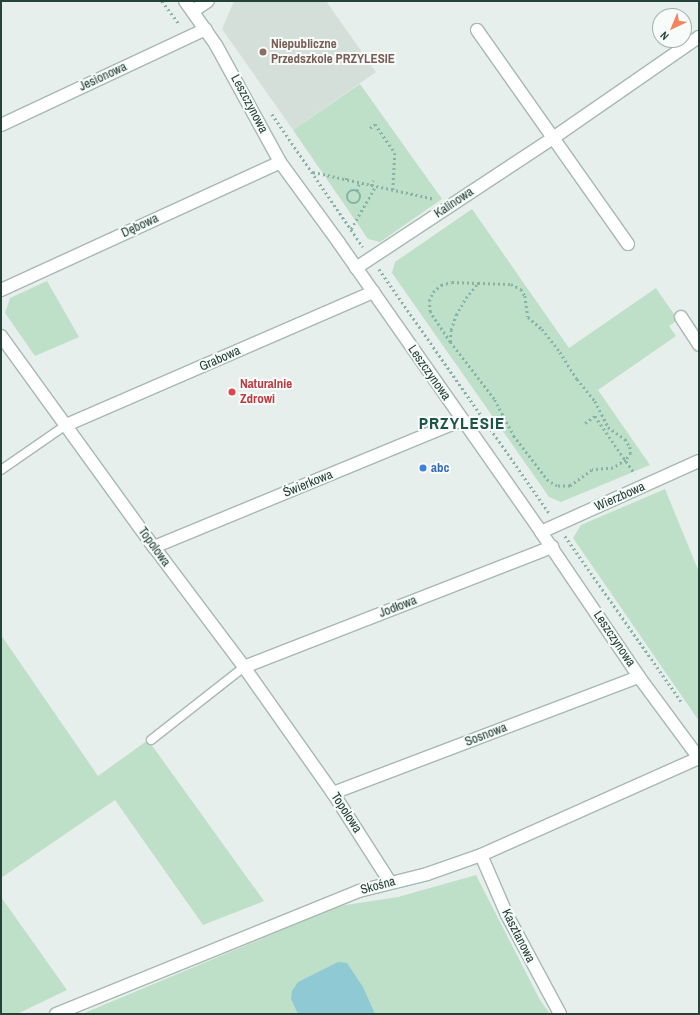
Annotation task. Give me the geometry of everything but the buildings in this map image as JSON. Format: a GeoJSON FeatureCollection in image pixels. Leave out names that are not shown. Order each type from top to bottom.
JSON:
{"type":"FeatureCollection","features":[{"type":"Feature","properties":{"kind":"street","name":"Leszczynowa"},"geometry":{"type":"LineString","coordinates":[[185,1],[216,45],[280,162],[552,547],[639,677],[699,758]]}},
{"type":"Feature","properties":{"kind":"street"},"geometry":{"type":"LineString","coordinates":[[193,11],[208,1]]}},
{"type":"Feature","properties":{"kind":"street","name":"Jesionowa"},"geometry":{"type":"LineString","coordinates":[[1,125],[206,29]]}},
{"type":"Feature","properties":{"kind":"street"},"geometry":{"type":"LineString","coordinates":[[477,30],[628,244]]}},
{"type":"Feature","properties":{"kind":"street","name":"Kalinowa"},"geometry":{"type":"LineString","coordinates":[[356,268],[553,138],[699,37]]}},
{"type":"Feature","properties":{"kind":"street","name":"Dębowa"},"geometry":{"type":"LineString","coordinates":[[1,290],[280,162]]}},
{"type":"Feature","properties":{"kind":"street","name":"Grabowa"},"geometry":{"type":"LineString","coordinates":[[66,426],[373,292]]}},
{"type":"Feature","properties":{"kind":"street"},"geometry":{"type":"LineString","coordinates":[[680,317],[699,345]]}},
{"type":"Feature","properties":{"kind":"street","name":"Topolowa"},"geometry":{"type":"LineString","coordinates":[[1,336],[154,547],[244,667],[333,793],[390,882]]}},
{"type":"Feature","properties":{"kind":"street","name":"Świerkowa"},"geometry":{"type":"LineString","coordinates":[[154,547],[462,420]]}},
{"type":"Feature","properties":{"kind":"street","name":"Wierzbowa"},"geometry":{"type":"LineString","coordinates":[[541,532],[699,461]]}},
{"type":"Feature","properties":{"kind":"street","name":"Jodłowa"},"geometry":{"type":"LineString","coordinates":[[244,667],[552,547]]}},
{"type":"Feature","properties":{"kind":"street","name":"Sosnowa"},"geometry":{"type":"LineString","coordinates":[[333,793],[639,677]]}},
{"type":"Feature","properties":{"kind":"street","name":"Skośna"},"geometry":{"type":"LineString","coordinates":[[56,1014],[359,891],[390,882],[427,874],[481,855],[699,758]]}},
{"type":"Feature","properties":{"kind":"street","name":"Kasztanowa"},"geometry":{"type":"LineString","coordinates":[[481,855],[507,915],[560,1014]]}},
{"type":"Feature","properties":{"kind":"lane"},"geometry":{"type":"LineString","coordinates":[[1,470],[66,426]]}},
{"type":"Feature","properties":{"kind":"lane"},"geometry":{"type":"LineString","coordinates":[[151,740],[244,667]]}},
{"type":"Feature","properties":{"kind":"path"},"geometry":{"type":"LineString","coordinates":[[270,111],[365,249]]}},
{"type":"Feature","properties":{"kind":"path"},"geometry":{"type":"LineString","coordinates":[[370,128],[375,124],[395,153],[393,190]]}},
{"type":"Feature","properties":{"kind":"path"},"geometry":{"type":"LineString","coordinates":[[313,172],[439,200]]}},
{"type":"Feature","properties":{"kind":"path"},"geometry":{"type":"LineString","coordinates":[[346,180],[347,175]]}},
{"type":"Feature","properties":{"kind":"path"},"geometry":{"type":"LineString","coordinates":[[371,186],[373,180]]}},
{"type":"Feature","properties":{"kind":"path"},"geometry":{"type":"LineString","coordinates":[[357,191],[359,183]]}},
{"type":"Feature","properties":{"kind":"path"},"geometry":{"type":"LineString","coordinates":[[351,229],[376,187]]}},
{"type":"Feature","properties":{"kind":"path"},"geometry":{"type":"LineString","coordinates":[[357,191],[361,198],[367,201]]}},
{"type":"Feature","properties":{"kind":"path"},"geometry":{"type":"LineString","coordinates":[[357,191],[349,192],[348,200],[355,203],[361,198]]}},
{"type":"Feature","properties":{"kind":"path"},"geometry":{"type":"LineString","coordinates":[[378,268],[552,516]]}},
{"type":"Feature","properties":{"kind":"path"},"geometry":{"type":"LineString","coordinates":[[452,282],[511,284],[521,289],[525,296],[528,317],[539,326],[560,352],[577,379],[595,401],[608,427],[627,443],[631,453],[626,460],[613,468],[592,470],[570,486],[557,486],[548,481],[514,437],[494,399],[450,342],[430,312],[429,301],[433,292],[441,285],[452,282]]}},
{"type":"Feature","properties":{"kind":"path"},"geometry":{"type":"LineString","coordinates":[[450,342],[451,330],[456,315],[466,298],[478,283]]}},
{"type":"Feature","properties":{"kind":"path"},"geometry":{"type":"LineString","coordinates":[[585,423],[596,416],[638,479]]}},
{"type":"Feature","properties":{"kind":"path"},"geometry":{"type":"LineString","coordinates":[[563,533],[681,701]]}},
{"type":"Feature","properties":{"kind":"shaded area"},"geometry":{"type":"Polygon","coordinates":[[[234,1],[326,1],[376,72],[293,130],[222,29],[234,1]]]}},
{"type":"Feature","properties":{"kind":"green space"},"geometry":{"type":"Polygon","coordinates":[[[360,84],[442,199],[380,242],[368,239],[293,130],[360,84]]]}},
{"type":"Feature","properties":{"kind":"green space"},"geometry":{"type":"Polygon","coordinates":[[[472,209],[569,348],[656,288],[678,320],[669,326],[676,336],[598,390],[650,465],[561,502],[549,497],[392,273],[395,262],[472,209]]]}},
{"type":"Feature","properties":{"kind":"green space"},"geometry":{"type":"Polygon","coordinates":[[[47,281],[79,337],[35,356],[5,313],[10,298],[47,281]]]}},
{"type":"Feature","properties":{"kind":"green space"},"geometry":{"type":"Polygon","coordinates":[[[665,489],[699,572],[699,721],[573,538],[581,525],[665,489]]]}},
{"type":"Feature","properties":{"kind":"green space"},"geometry":{"type":"Polygon","coordinates":[[[1,635],[98,776],[148,740],[264,901],[203,925],[115,800],[1,878],[1,635]]]}},
{"type":"Feature","properties":{"kind":"green space"},"geometry":{"type":"Polygon","coordinates":[[[476,875],[540,1000],[550,1014],[82,1014],[339,906],[398,897],[476,875]]]}},
{"type":"Feature","properties":{"kind":"green space"},"geometry":{"type":"Polygon","coordinates":[[[1,897],[67,990],[17,1014],[1,1014],[1,897]]]}},
{"type":"Feature","properties":{"kind":"water"},"geometry":{"type":"Polygon","coordinates":[[[338,962],[347,963],[363,987],[375,1014],[298,1014],[291,999],[292,991],[298,982],[338,962]]]}},
{"type":"Feature","properties":{"kind":"place","name":"Niepubliczne Przedszkole PRZYLESIE"},"geometry":{"type":"Point","coordinates":[263,52]}},
{"type":"Feature","properties":{"kind":"place","name":"Naturalnie Zdrowi"},"geometry":{"type":"Point","coordinates":[232,392]}},
{"type":"Feature","properties":{"kind":"place","name":"abc"},"geometry":{"type":"Point","coordinates":[423,468]}},
{"type":"Feature","properties":{"kind":"district","name":"PRZYLESIE"},"geometry":{"type":"Point","coordinates":[462,423]}}]}
